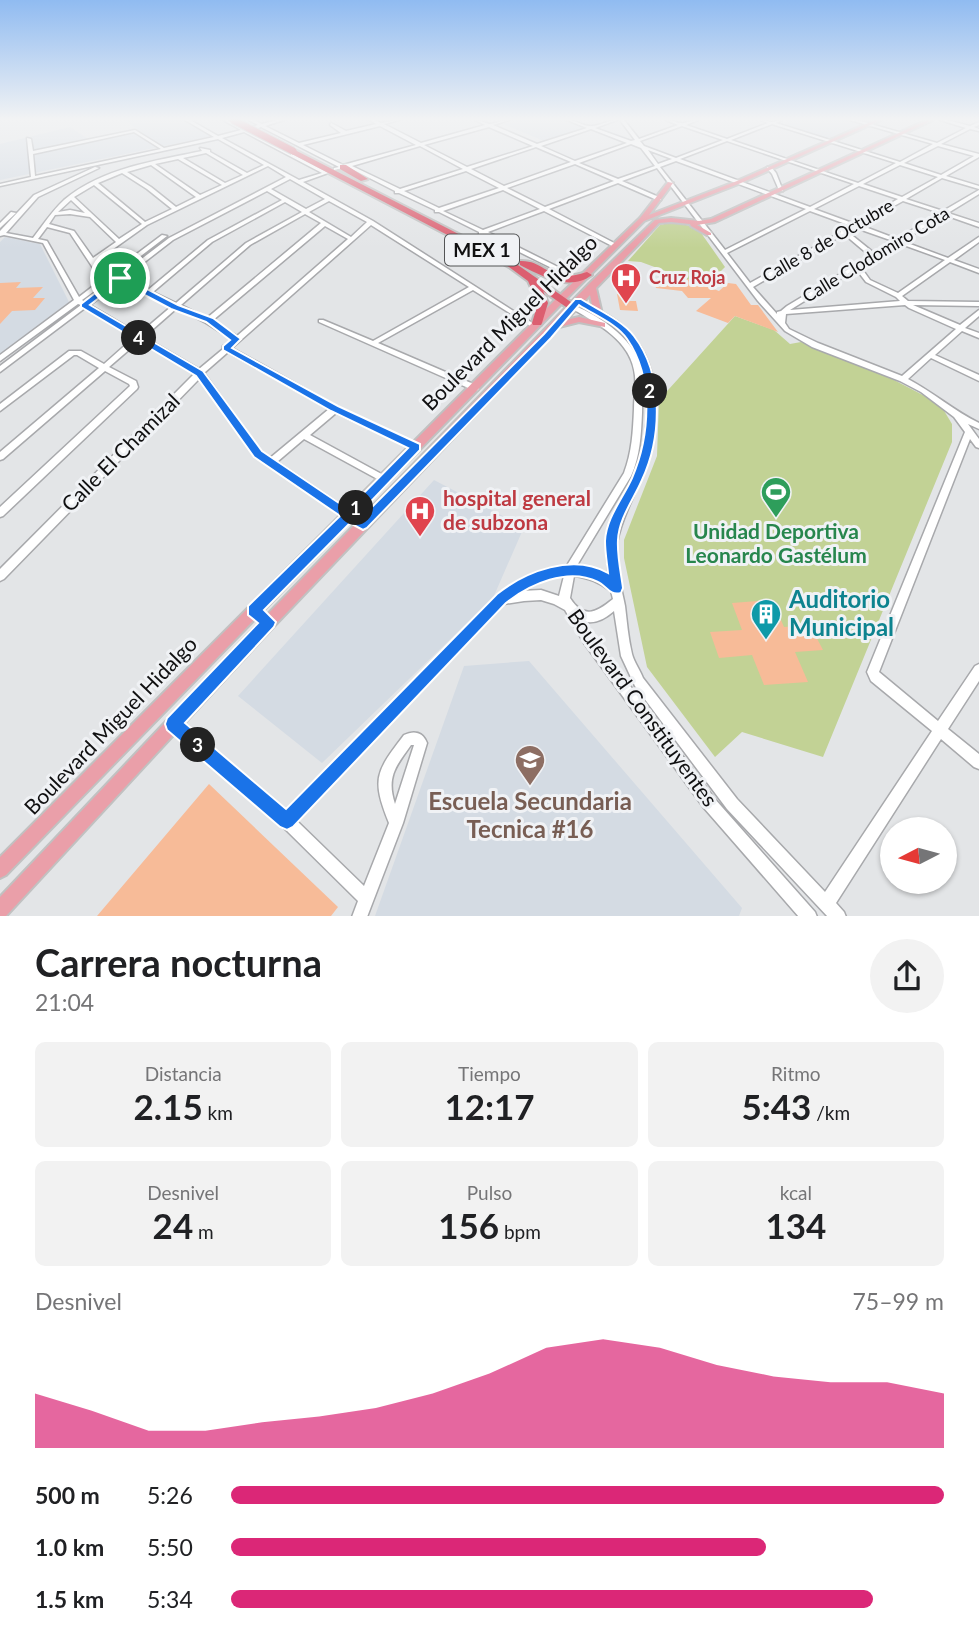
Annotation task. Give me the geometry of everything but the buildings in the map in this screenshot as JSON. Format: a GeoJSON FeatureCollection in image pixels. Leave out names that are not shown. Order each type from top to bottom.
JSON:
{"type":"FeatureCollection","features":[{"type":"Feature","properties":{"kind":"highway","name":"MEX 1"},"geometry":{"type":"LineString","coordinates":[[326,163],[393,197]]}},
{"type":"Feature","properties":{"kind":"highway","name":"MEX 1"},"geometry":{"type":"LineString","coordinates":[[332,163],[342,167]]}},
{"type":"Feature","properties":{"kind":"highway"},"geometry":{"type":"LineString","coordinates":[[342,167],[393,197]]}},
{"type":"Feature","properties":{"kind":"highway"},"geometry":{"type":"LineString","coordinates":[[326,173],[393,197]]}},
{"type":"Feature","properties":{"kind":"highway","name":"Boulevard Constituyentes"},"geometry":{"type":"LineString","coordinates":[[393,197],[506,255],[576,304]]}},
{"type":"Feature","properties":{"kind":"highway","name":"Boulevard Constituyentes"},"geometry":{"type":"LineString","coordinates":[[393,197],[564,296]]}},
{"type":"Feature","properties":{"kind":"highway"},"geometry":{"type":"LineString","coordinates":[[506,255],[559,280],[582,277]]}},
{"type":"Feature","properties":{"kind":"highway"},"geometry":{"type":"LineString","coordinates":[[527,274],[542,296],[543,307],[536,325]]}},
{"type":"Feature","properties":{"kind":"main road","name":"Boulevard Miguel Hidalgo"},"geometry":{"type":"LineString","coordinates":[[0,869],[582,277],[642,220],[687,204],[781,163]]}},
{"type":"Feature","properties":{"kind":"main road"},"geometry":{"type":"LineString","coordinates":[[670,219],[702,224],[713,221],[839,163]]}},
{"type":"Feature","properties":{"kind":"main road"},"geometry":{"type":"LineString","coordinates":[[642,220],[670,183]]}},
{"type":"Feature","properties":{"kind":"main road"},"geometry":{"type":"LineString","coordinates":[[670,219],[680,215],[671,210]]}},
{"type":"Feature","properties":{"kind":"main road","name":"Boulevard Miguel Hidalgo"},"geometry":{"type":"LineString","coordinates":[[0,910],[269,622],[592,286],[619,264],[657,222],[670,219]]}},
{"type":"Feature","properties":{"kind":"main road"},"geometry":{"type":"LineString","coordinates":[[684,221],[709,234]]}},
{"type":"Feature","properties":{"kind":"main road"},"geometry":{"type":"LineString","coordinates":[[616,246],[620,251],[610,260],[619,264]]}},
{"type":"Feature","properties":{"kind":"main road"},"geometry":{"type":"LineString","coordinates":[[592,286],[598,314]]}},
{"type":"Feature","properties":{"kind":"main road"},"geometry":{"type":"LineString","coordinates":[[555,327],[579,319],[602,324]]}},
{"type":"Feature","properties":{"kind":"main road"},"geometry":{"type":"LineString","coordinates":[[253,611],[269,622]]}},
{"type":"Feature","properties":{"kind":"street"},"geometry":{"type":"LineString","coordinates":[[32,163],[33,178]]}},
{"type":"Feature","properties":{"kind":"street"},"geometry":{"type":"LineString","coordinates":[[33,178],[96,163]]}},
{"type":"Feature","properties":{"kind":"street"},"geometry":{"type":"LineString","coordinates":[[1,232],[25,200],[48,187],[108,163]]}},
{"type":"Feature","properties":{"kind":"street"},"geometry":{"type":"LineString","coordinates":[[35,239],[71,197],[122,171],[151,163],[199,197]]}},
{"type":"Feature","properties":{"kind":"street"},"geometry":{"type":"LineString","coordinates":[[188,163],[225,185]]}},
{"type":"Feature","properties":{"kind":"street"},"geometry":{"type":"LineString","coordinates":[[227,163],[246,174]]}},
{"type":"Feature","properties":{"kind":"street"},"geometry":{"type":"LineString","coordinates":[[263,163],[371,222],[472,288],[536,325]]}},
{"type":"Feature","properties":{"kind":"street"},"geometry":{"type":"LineString","coordinates":[[306,163],[326,173]]}},
{"type":"Feature","properties":{"kind":"street"},"geometry":{"type":"LineString","coordinates":[[342,167],[357,163]]}},
{"type":"Feature","properties":{"kind":"street"},"geometry":{"type":"LineString","coordinates":[[456,163],[616,246]]}},
{"type":"Feature","properties":{"kind":"street"},"geometry":{"type":"LineString","coordinates":[[393,197],[487,163]]}},
{"type":"Feature","properties":{"kind":"street"},"geometry":{"type":"LineString","coordinates":[[437,211],[575,163]]}},
{"type":"Feature","properties":{"kind":"street"},"geometry":{"type":"LineString","coordinates":[[579,163],[659,199]]}},
{"type":"Feature","properties":{"kind":"street"},"geometry":{"type":"LineString","coordinates":[[654,163],[750,286],[796,336],[903,379],[941,401],[974,429],[979,445]]}},
{"type":"Feature","properties":{"kind":"street"},"geometry":{"type":"LineString","coordinates":[[481,233],[665,163]]}},
{"type":"Feature","properties":{"kind":"street"},"geometry":{"type":"LineString","coordinates":[[689,163],[853,227],[979,271]]}},
{"type":"Feature","properties":{"kind":"street"},"geometry":{"type":"LineString","coordinates":[[796,163],[979,225]]}},
{"type":"Feature","properties":{"kind":"street"},"geometry":{"type":"LineString","coordinates":[[723,253],[900,163],[979,190]]}},
{"type":"Feature","properties":{"kind":"street","name":"Calle 8 de Octubre"},"geometry":{"type":"LineString","coordinates":[[750,286],[965,163]]}},
{"type":"Feature","properties":{"kind":"street"},"geometry":{"type":"LineString","coordinates":[[84,165],[95,167]]}},
{"type":"Feature","properties":{"kind":"street"},"geometry":{"type":"LineString","coordinates":[[92,261],[145,224],[267,165]]}},
{"type":"Feature","properties":{"kind":"street"},"geometry":{"type":"LineString","coordinates":[[0,184],[95,167]]}},
{"type":"Feature","properties":{"kind":"street"},"geometry":{"type":"LineString","coordinates":[[1,232],[36,196],[95,167]]}},
{"type":"Feature","properties":{"kind":"street"},"geometry":{"type":"LineString","coordinates":[[769,168],[781,190]]}},
{"type":"Feature","properties":{"kind":"street"},"geometry":{"type":"LineString","coordinates":[[122,171],[175,209]]}},
{"type":"Feature","properties":{"kind":"street"},"geometry":{"type":"LineString","coordinates":[[299,182],[326,173]]}},
{"type":"Feature","properties":{"kind":"street"},"geometry":{"type":"LineString","coordinates":[[107,283],[120,278],[171,239],[286,175]]}},
{"type":"Feature","properties":{"kind":"street"},"geometry":{"type":"LineString","coordinates":[[0,370],[169,233],[286,175]]}},
{"type":"Feature","properties":{"kind":"street"},"geometry":{"type":"LineString","coordinates":[[33,178],[51,180],[52,183],[48,187]]}},
{"type":"Feature","properties":{"kind":"street"},"geometry":{"type":"LineString","coordinates":[[96,184],[145,224]]}},
{"type":"Feature","properties":{"kind":"street"},"geometry":{"type":"LineString","coordinates":[[265,188],[351,239]]}},
{"type":"Feature","properties":{"kind":"street","name":"Calle Clodomiro Cota"},"geometry":{"type":"LineString","coordinates":[[779,316],[789,307],[979,190]]}},
{"type":"Feature","properties":{"kind":"street"},"geometry":{"type":"LineString","coordinates":[[71,197],[119,242]]}},
{"type":"Feature","properties":{"kind":"street"},"geometry":{"type":"LineString","coordinates":[[393,197],[437,211],[582,277]]}},
{"type":"Feature","properties":{"kind":"street"},"geometry":{"type":"LineString","coordinates":[[0,457],[248,244],[328,199]]}},
{"type":"Feature","properties":{"kind":"street"},"geometry":{"type":"LineString","coordinates":[[149,293],[200,248],[285,200]]}},
{"type":"Feature","properties":{"kind":"street"},"geometry":{"type":"LineString","coordinates":[[56,214],[70,212],[93,216]]}},
{"type":"Feature","properties":{"kind":"street"},"geometry":{"type":"LineString","coordinates":[[829,218],[874,256]]}},
{"type":"Feature","properties":{"kind":"street","name":"Calle El Chamizal"},"geometry":{"type":"LineString","coordinates":[[0,576],[226,348],[371,222]]}},
{"type":"Feature","properties":{"kind":"street"},"geometry":{"type":"LineString","coordinates":[[209,320],[324,224]]}},
{"type":"Feature","properties":{"kind":"street"},"geometry":{"type":"LineString","coordinates":[[47,225],[72,232],[107,283]]}},
{"type":"Feature","properties":{"kind":"street"},"geometry":{"type":"LineString","coordinates":[[1,232],[45,242],[81,303],[136,340],[200,373],[258,454],[363,525]]}},
{"type":"Feature","properties":{"kind":"street"},"geometry":{"type":"LineString","coordinates":[[898,296],[979,239]]}},
{"type":"Feature","properties":{"kind":"street"},"geometry":{"type":"LineString","coordinates":[[857,266],[868,281],[898,296],[908,305],[979,336]]}},
{"type":"Feature","properties":{"kind":"street"},"geometry":{"type":"LineString","coordinates":[[120,278],[174,307],[209,320],[236,339]]}},
{"type":"Feature","properties":{"kind":"street"},"geometry":{"type":"LineString","coordinates":[[372,344],[472,288]]}},
{"type":"Feature","properties":{"kind":"street"},"geometry":{"type":"LineString","coordinates":[[0,359],[81,303]]}},
{"type":"Feature","properties":{"kind":"street","name":"Boulevard Constituyentes"},"geometry":{"type":"LineString","coordinates":[[576,304],[598,314],[631,337],[645,362],[651,396],[648,450],[637,479],[619,513],[611,539],[617,602],[627,656],[647,694],[732,804],[839,916]]}},
{"type":"Feature","properties":{"kind":"street","name":"Boulevard Constituyentes"},"geometry":{"type":"LineString","coordinates":[[576,304],[616,334],[634,359],[638,371],[636,445],[628,474],[569,571],[564,598],[709,803],[810,916]]}},
{"type":"Feature","properties":{"kind":"street"},"geometry":{"type":"LineString","coordinates":[[779,316],[908,305],[979,304]]}},
{"type":"Feature","properties":{"kind":"street"},"geometry":{"type":"LineString","coordinates":[[903,379],[979,312]]}},
{"type":"Feature","properties":{"kind":"street"},"geometry":{"type":"LineString","coordinates":[[321,321],[474,388]]}},
{"type":"Feature","properties":{"kind":"street"},"geometry":{"type":"LineString","coordinates":[[226,348],[335,408],[416,447]]}},
{"type":"Feature","properties":{"kind":"street"},"geometry":{"type":"LineString","coordinates":[[0,408],[72,353],[78,353],[133,383],[134,387],[0,513]]}},
{"type":"Feature","properties":{"kind":"street"},"geometry":{"type":"LineString","coordinates":[[930,355],[979,377]]}},
{"type":"Feature","properties":{"kind":"street"},"geometry":{"type":"LineString","coordinates":[[270,463],[335,408]]}},
{"type":"Feature","properties":{"kind":"street"},"geometry":{"type":"LineString","coordinates":[[974,429],[873,674],[979,762]]}},
{"type":"Feature","properties":{"kind":"street"},"geometry":{"type":"LineString","coordinates":[[303,435],[384,479]]}},
{"type":"Feature","properties":{"kind":"street"},"geometry":{"type":"LineString","coordinates":[[287,821],[502,598],[516,587],[549,573],[569,571],[601,576],[616,588]]}},
{"type":"Feature","properties":{"kind":"street"},"geometry":{"type":"LineString","coordinates":[[502,598],[538,595],[554,599],[596,619],[617,602]]}},
{"type":"Feature","properties":{"kind":"street"},"geometry":{"type":"LineString","coordinates":[[826,904],[979,670]]}},
{"type":"Feature","properties":{"kind":"street"},"geometry":{"type":"LineString","coordinates":[[173,724],[287,821],[366,898]]}},
{"type":"Feature","properties":{"kind":"street"},"geometry":{"type":"LineString","coordinates":[[359,916],[396,823],[421,743],[418,739],[408,739],[386,770],[383,792],[396,823]]}},
{"type":"Feature","properties":{"kind":"shaded area"},"geometry":{"type":"Polygon","coordinates":[[[0,163],[83,163],[0,180],[0,163]]]}},
{"type":"Feature","properties":{"kind":"shaded area"},"geometry":{"type":"Polygon","coordinates":[[[5,237],[40,244],[69,302],[0,354],[0,242],[5,237]]]}},
{"type":"Feature","properties":{"kind":"shaded area"},"geometry":{"type":"Polygon","coordinates":[[[434,480],[524,527],[493,598],[322,763],[238,696],[434,480]]]}},
{"type":"Feature","properties":{"kind":"shaded area","name":"Escuela Secundaria Tecnica #16"},"geometry":{"type":"Polygon","coordinates":[[[529,661],[742,908],[739,916],[375,916],[464,666],[529,661]]]}},
{"type":"Feature","properties":{"kind":"green space"},"geometry":{"type":"Polygon","coordinates":[[[677,221],[699,230],[725,267],[706,286],[641,262],[628,261],[660,225],[677,221]]]}},
{"type":"Feature","properties":{"kind":"green space","name":"Unidad Deportiva Leonardo Gastélum"},"geometry":{"type":"Polygon","coordinates":[[[735,316],[774,330],[790,344],[801,342],[894,380],[940,404],[952,424],[952,442],[823,757],[742,732],[715,757],[647,667],[624,558],[624,540],[657,456],[659,400],[735,316]]]}},
{"type":"Feature","properties":{"kind":"place","name":"Cruz Roja"},"geometry":{"type":"Point","coordinates":[626,305]}},
{"type":"Feature","properties":{"kind":"place","name":"Unidad Deportiva Leonardo Gastélum"},"geometry":{"type":"Point","coordinates":[776,519]}},
{"type":"Feature","properties":{"kind":"place","name":"hospital general de subzona"},"geometry":{"type":"Point","coordinates":[420,538]}},
{"type":"Feature","properties":{"kind":"place","name":"Auditorio Municipal"},"geometry":{"type":"Point","coordinates":[766,641]}},
{"type":"Feature","properties":{"kind":"place","name":"Escuela Secundaria Tecnica #16"},"geometry":{"type":"Point","coordinates":[530,787]}},
{"type":"Feature","properties":{"kind":"route"},"geometry":{"type":"LineString","coordinates":[[120,278],[85,305],[200,373],[258,454],[349,516],[253,611],[269,622],[173,724],[287,821],[502,598],[516,587],[549,573],[569,571],[601,576],[616,588],[611,539],[619,513],[637,479],[648,450],[651,396],[649,373],[631,337],[578,301],[363,525],[349,516],[416,447],[335,408],[226,348],[236,339],[209,320],[174,307],[120,278]]}}]}
